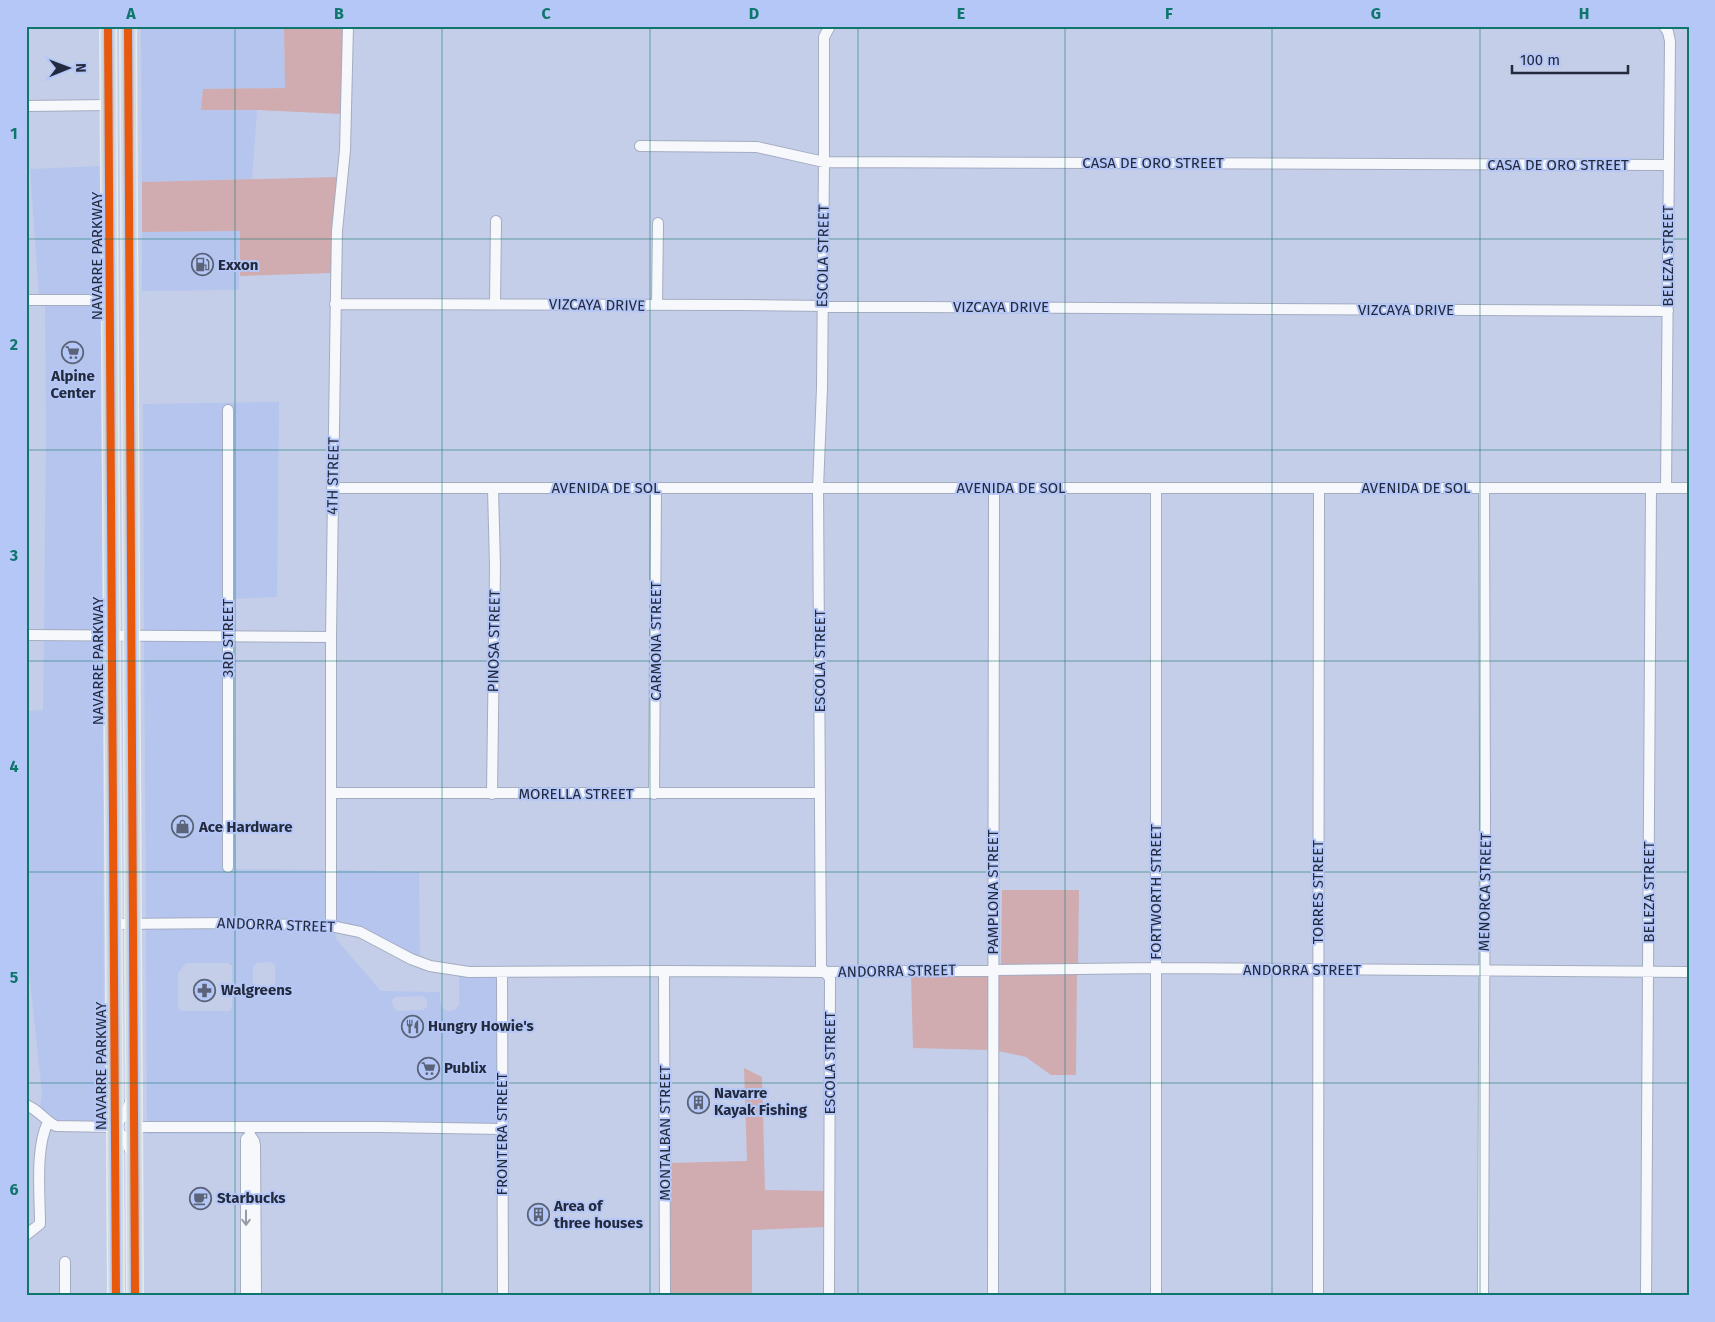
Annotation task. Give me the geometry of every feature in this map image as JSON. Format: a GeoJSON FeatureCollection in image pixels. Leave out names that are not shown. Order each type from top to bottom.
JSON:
{"type":"FeatureCollection","features":[{"type":"Feature","properties":{"kind":"highway","name":"NAVARRE PARKWAY"},"geometry":{"type":"LineString","coordinates":[[108,26],[116,1296]]}},
{"type":"Feature","properties":{"kind":"highway"},"geometry":{"type":"LineString","coordinates":[[128,26],[135,1296]]}},
{"type":"Feature","properties":{"kind":"highway"},"geometry":{"type":"LineString","coordinates":[[110,166],[116,179],[117,271],[122,285],[129,288]]}},
{"type":"Feature","properties":{"kind":"highway"},"geometry":{"type":"LineString","coordinates":[[111,300],[119,304],[123,310],[125,412],[130,422]]}},
{"type":"Feature","properties":{"kind":"street","name":"4TH STREET"},"geometry":{"type":"LineString","coordinates":[[331,926],[331,637],[335,304],[337,231],[345,150],[348,26]]}},
{"type":"Feature","properties":{"kind":"street","name":"ESCOLA STREET"},"geometry":{"type":"LineString","coordinates":[[829,1296],[830,978],[821,967],[818,488],[822,388],[824,37],[830,26]]}},
{"type":"Feature","properties":{"kind":"street","name":"BELEZA STREET"},"geometry":{"type":"LineString","coordinates":[[1664,26],[1670,40],[1666,488]]}},
{"type":"Feature","properties":{"kind":"street"},"geometry":{"type":"LineString","coordinates":[[26,106],[109,105]]}},
{"type":"Feature","properties":{"kind":"street","name":"CASA DE ORO STREET"},"geometry":{"type":"LineString","coordinates":[[640,146],[757,146],[824,162],[1669,165]]}},
{"type":"Feature","properties":{"kind":"street"},"geometry":{"type":"LineString","coordinates":[[495,304],[496,221]]}},
{"type":"Feature","properties":{"kind":"street"},"geometry":{"type":"LineString","coordinates":[[657,306],[658,222]]}},
{"type":"Feature","properties":{"kind":"street"},"geometry":{"type":"LineString","coordinates":[[26,300],[111,300]]}},
{"type":"Feature","properties":{"kind":"street","name":"VIZCAYA DRIVE"},"geometry":{"type":"LineString","coordinates":[[335,304],[1668,311]]}},
{"type":"Feature","properties":{"kind":"street","name":"3RD STREET"},"geometry":{"type":"LineString","coordinates":[[228,410],[228,866]]}},
{"type":"Feature","properties":{"kind":"street","name":"AVENIDA DE SOL"},"geometry":{"type":"LineString","coordinates":[[332,488],[1689,488]]}},
{"type":"Feature","properties":{"kind":"street","name":"PINOSA STREET"},"geometry":{"type":"LineString","coordinates":[[492,794],[495,566],[493,488]]}},
{"type":"Feature","properties":{"kind":"street","name":"CARMONA STREET"},"geometry":{"type":"LineString","coordinates":[[654,794],[656,488]]}},
{"type":"Feature","properties":{"kind":"street","name":"PAMPLONA STREET"},"geometry":{"type":"LineString","coordinates":[[993,1296],[994,488]]}},
{"type":"Feature","properties":{"kind":"street","name":"TORRES STREET"},"geometry":{"type":"LineString","coordinates":[[1318,1296],[1319,488]]}},
{"type":"Feature","properties":{"kind":"street","name":"MENORCA STREET"},"geometry":{"type":"LineString","coordinates":[[1483,1296],[1484,488]]}},
{"type":"Feature","properties":{"kind":"street","name":"BELEZA STREET"},"geometry":{"type":"LineString","coordinates":[[1646,1296],[1651,488]]}},
{"type":"Feature","properties":{"kind":"street","name":"FORTWORTH STREET"},"geometry":{"type":"LineString","coordinates":[[1156,489],[1156,1296]]}},
{"type":"Feature","properties":{"kind":"street"},"geometry":{"type":"LineString","coordinates":[[26,635],[331,637]]}},
{"type":"Feature","properties":{"kind":"street","name":"MORELLA STREET"},"geometry":{"type":"LineString","coordinates":[[332,793],[820,793]]}},
{"type":"Feature","properties":{"kind":"street","name":"ANDORRA STREET"},"geometry":{"type":"LineString","coordinates":[[114,924],[230,923],[331,926],[360,932],[411,959],[430,966],[469,972],[826,972],[1156,968],[1689,972]]}},
{"type":"Feature","properties":{"kind":"street","name":"MONTALBAN STREET"},"geometry":{"type":"LineString","coordinates":[[664,971],[665,1296]]}},
{"type":"Feature","properties":{"kind":"street","name":"FRONTERA STREET"},"geometry":{"type":"LineString","coordinates":[[502,972],[503,1296]]}},
{"type":"Feature","properties":{"kind":"street"},"geometry":{"type":"LineString","coordinates":[[115,1127],[126,1112],[134,1093]]}},
{"type":"Feature","properties":{"kind":"street"},"geometry":{"type":"LineString","coordinates":[[26,1105],[56,1126],[115,1127],[124,1138],[134,1161]]}},
{"type":"Feature","properties":{"kind":"street"},"geometry":{"type":"LineString","coordinates":[[26,1235],[40,1224],[41,1145],[48,1122]]}},
{"type":"Feature","properties":{"kind":"street"},"geometry":{"type":"LineString","coordinates":[[134,1127],[249,1131],[381,1127],[502,1130]]}},
{"type":"Feature","properties":{"kind":"street"},"geometry":{"type":"LineString","coordinates":[[246,1296],[246,1139],[249,1131]]}},
{"type":"Feature","properties":{"kind":"street"},"geometry":{"type":"LineString","coordinates":[[249,1131],[255,1145],[256,1296]]}},
{"type":"Feature","properties":{"kind":"street"},"geometry":{"type":"LineString","coordinates":[[65,1262],[65,1296]]}},
{"type":"Feature","properties":{"kind":"shaded area"},"geometry":{"type":"Polygon","coordinates":[[[141,26],[284,26],[285,88],[203,89],[202,110],[257,110],[252,179],[142,182],[141,26]]]}},
{"type":"Feature","properties":{"kind":"shaded area"},"geometry":{"type":"Polygon","coordinates":[[[284,26],[344,26],[342,114],[257,110],[201,110],[203,89],[285,88],[284,26]]]}},
{"type":"Feature","properties":{"kind":"shaded area"},"geometry":{"type":"Polygon","coordinates":[[[100,166],[101,296],[39,297],[30,169],[100,166]]]}},
{"type":"Feature","properties":{"kind":"shaded area"},"geometry":{"type":"Polygon","coordinates":[[[338,177],[331,273],[240,276],[240,231],[142,232],[142,182],[338,177]]]}},
{"type":"Feature","properties":{"kind":"shaded area"},"geometry":{"type":"Polygon","coordinates":[[[240,231],[239,290],[142,291],[142,232],[240,231]]]}},
{"type":"Feature","properties":{"kind":"shaded area"},"geometry":{"type":"Polygon","coordinates":[[[101,304],[103,632],[44,631],[45,305],[101,304]]]}},
{"type":"Feature","properties":{"kind":"shaded area"},"geometry":{"type":"Polygon","coordinates":[[[279,402],[277,597],[233,599],[232,407],[223,406],[224,632],[144,632],[143,404],[279,402]]]}},
{"type":"Feature","properties":{"kind":"shaded area"},"geometry":{"type":"Polygon","coordinates":[[[44,639],[103,640],[104,1123],[56,1122],[40,1109],[42,1093],[26,943],[26,711],[43,710],[44,639]]]}},
{"type":"Feature","properties":{"kind":"shaded area"},"geometry":{"type":"Polygon","coordinates":[[[144,640],[224,640],[223,870],[232,870],[233,667],[236,869],[327,870],[326,921],[146,920],[144,640]]]}},
{"type":"Feature","properties":{"kind":"shaded area"},"geometry":{"type":"Polygon","coordinates":[[[336,870],[419,872],[420,958],[362,929],[336,922],[336,870]]]}},
{"type":"Feature","properties":{"kind":"shaded area"},"geometry":{"type":"Polygon","coordinates":[[[1002,890],[1079,890],[1078,965],[1001,966],[1002,890]]]}},
{"type":"Feature","properties":{"kind":"shaded area"},"geometry":{"type":"Polygon","coordinates":[[[146,927],[334,930],[336,939],[381,991],[440,992],[440,1002],[443,1009],[448,1011],[455,1010],[459,1005],[459,975],[497,976],[498,1132],[147,1134],[146,927]],[[271,962],[257,963],[253,966],[253,992],[257,995],[271,995],[275,991],[275,966],[271,962]],[[187,963],[178,973],[178,1008],[182,1011],[229,1011],[232,1007],[232,966],[228,963],[187,963]],[[423,996],[396,997],[392,1000],[393,1007],[397,1011],[423,1010],[427,1007],[427,1000],[423,996]]]}},
{"type":"Feature","properties":{"kind":"shaded area"},"geometry":{"type":"Polygon","coordinates":[[[1077,973],[1076,1075],[1051,1075],[1026,1057],[998,1051],[998,974],[1077,973]]]}},
{"type":"Feature","properties":{"kind":"shaded area"},"geometry":{"type":"Polygon","coordinates":[[[989,974],[989,1050],[913,1048],[911,975],[989,974]]]}},
{"type":"Feature","properties":{"kind":"shaded area"},"geometry":{"type":"Polygon","coordinates":[[[744,1068],[762,1077],[765,1190],[825,1191],[825,1227],[752,1230],[752,1296],[670,1296],[669,1163],[747,1161],[744,1068]]]}},
{"type":"Feature","properties":{"kind":"cycle path"},"geometry":{"type":"LineString","coordinates":[[108,26],[116,1296]]}},
{"type":"Feature","properties":{"kind":"cycle path"},"geometry":{"type":"LineString","coordinates":[[128,26],[135,1296]]}},
{"type":"Feature","properties":{"kind":"place","name":"Exxon"},"geometry":{"type":"Point","coordinates":[202,265]}},
{"type":"Feature","properties":{"kind":"place","name":"Alpine Center"},"geometry":{"type":"Point","coordinates":[73,353]}},
{"type":"Feature","properties":{"kind":"place","name":"Ace Hardware"},"geometry":{"type":"Point","coordinates":[183,827]}},
{"type":"Feature","properties":{"kind":"place","name":"Walgreens"},"geometry":{"type":"Point","coordinates":[205,990]}},
{"type":"Feature","properties":{"kind":"place","name":"Hungry Howie's"},"geometry":{"type":"Point","coordinates":[412,1026]}},
{"type":"Feature","properties":{"kind":"place","name":"Publix"},"geometry":{"type":"Point","coordinates":[428,1068]}},
{"type":"Feature","properties":{"kind":"place","name":"Navarre Kayak Fishing"},"geometry":{"type":"Point","coordinates":[698,1102]}},
{"type":"Feature","properties":{"kind":"place","name":"Starbucks"},"geometry":{"type":"Point","coordinates":[201,1198]}},
{"type":"Feature","properties":{"kind":"place","name":"Area of three houses"},"geometry":{"type":"Point","coordinates":[538,1215]}}]}
